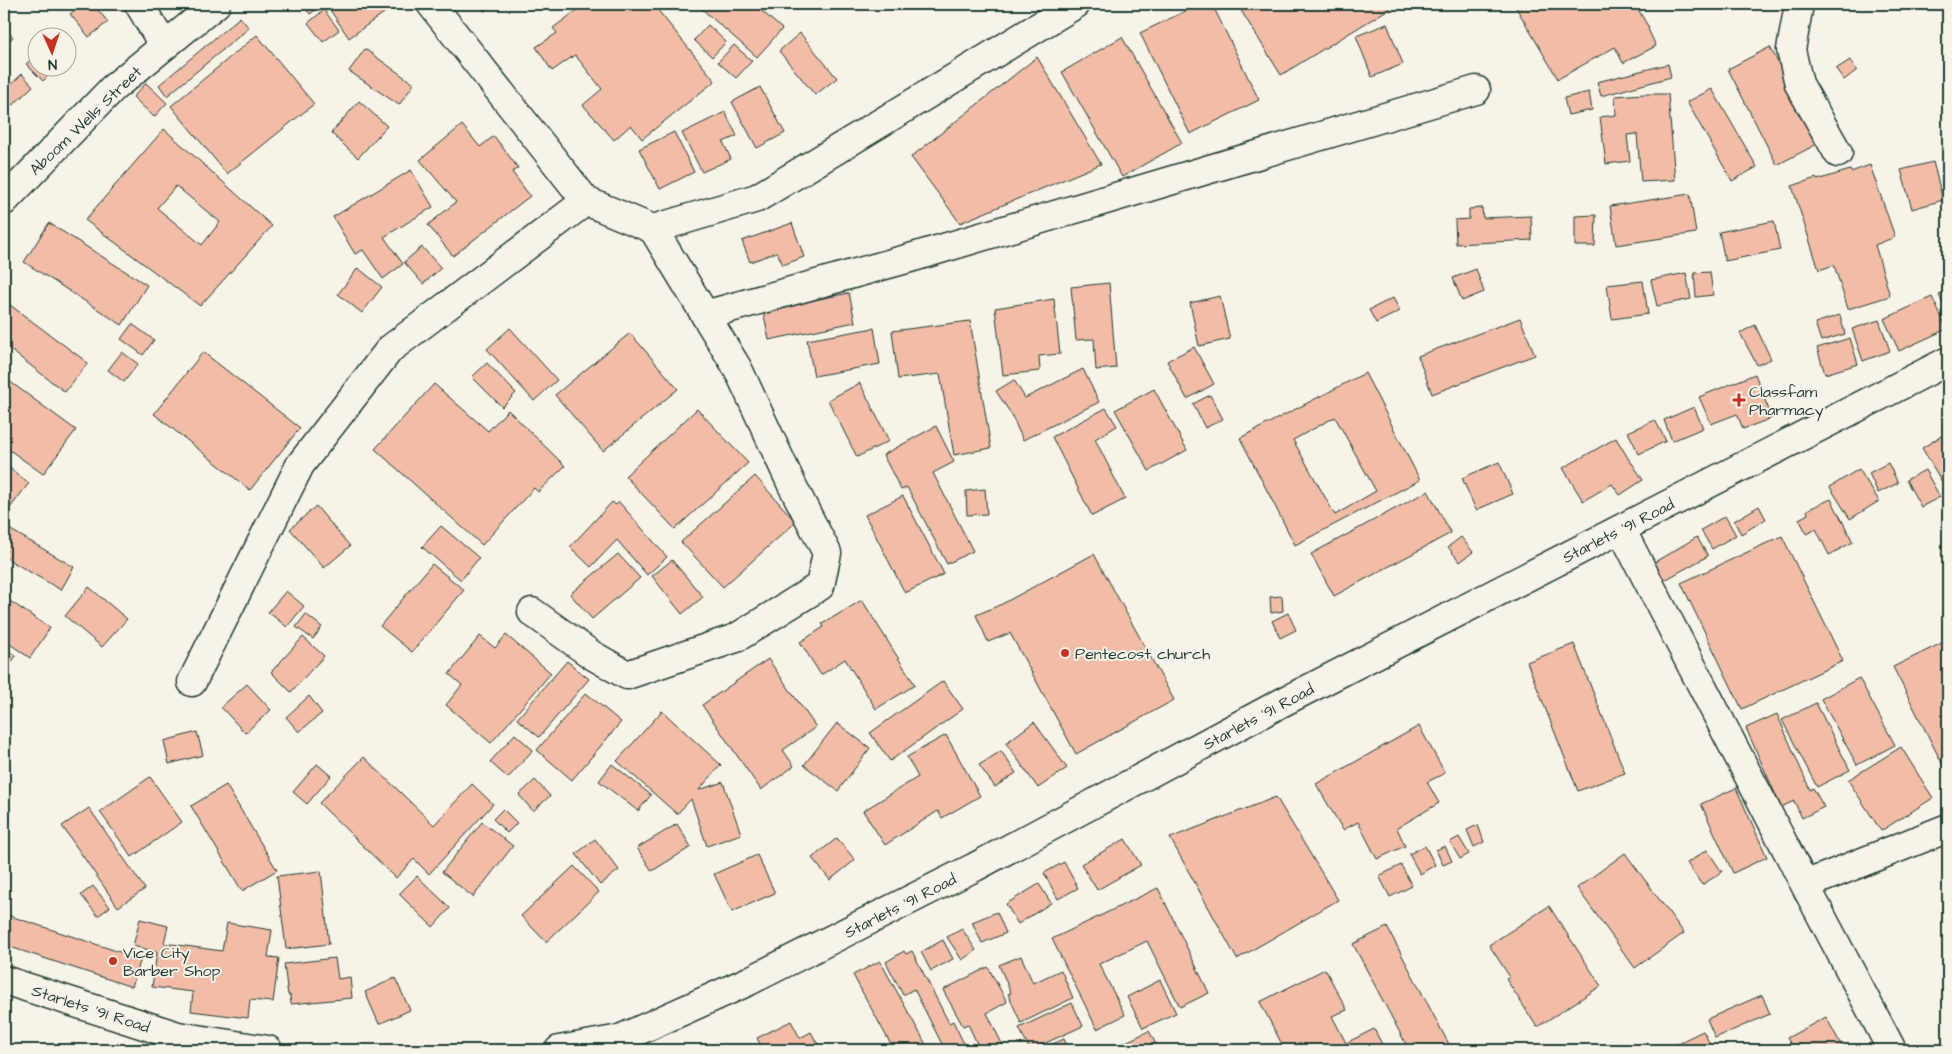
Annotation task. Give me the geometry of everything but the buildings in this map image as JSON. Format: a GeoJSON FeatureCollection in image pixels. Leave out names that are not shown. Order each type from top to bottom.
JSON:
{"type":"FeatureCollection","features":[{"type":"Feature","properties":{"kind":"street"},"geometry":{"type":"LineString","coordinates":[[139,4],[164,46]]}},
{"type":"Feature","properties":{"kind":"street","name":"Aboom Wells Street"},"geometry":{"type":"LineString","coordinates":[[4,201],[113,88],[216,4]]}},
{"type":"Feature","properties":{"kind":"street"},"geometry":{"type":"LineString","coordinates":[[431,4],[586,201],[654,229],[738,369],[792,485],[827,552],[820,586],[736,638],[627,676],[592,655],[532,612]]}},
{"type":"Feature","properties":{"kind":"street"},"geometry":{"type":"LineString","coordinates":[[654,229],[757,198],[1076,4]]}},
{"type":"Feature","properties":{"kind":"street"},"geometry":{"type":"LineString","coordinates":[[1799,4],[1791,50],[1799,84],[1838,153]]}},
{"type":"Feature","properties":{"kind":"street"},"geometry":{"type":"LineString","coordinates":[[705,315],[919,255],[1476,90]]}},
{"type":"Feature","properties":{"kind":"street"},"geometry":{"type":"LineString","coordinates":[[192,682],[300,465],[390,349],[586,201]]}},
{"type":"Feature","properties":{"kind":"street","name":"Starlets '91 Road"},"geometry":{"type":"LineString","coordinates":[[559,1050],[623,1044],[975,867],[1281,703],[1948,361]]}},
{"type":"Feature","properties":{"kind":"street"},"geometry":{"type":"LineString","coordinates":[[1621,529],[1892,1050]]}},
{"type":"Feature","properties":{"kind":"street"},"geometry":{"type":"LineString","coordinates":[[1805,885],[1948,828]]}},
{"type":"Feature","properties":{"kind":"street","name":"Starlets '91 Road"},"geometry":{"type":"LineString","coordinates":[[4,980],[178,1036],[268,1050]]}},
{"type":"Feature","properties":{"kind":"place","name":"Classfam Pharmacy"},"geometry":{"type":"Point","coordinates":[1739,400]}},
{"type":"Feature","properties":{"kind":"place","name":"Pentecost church"},"geometry":{"type":"Point","coordinates":[1065,653]}},
{"type":"Feature","properties":{"kind":"place","name":"Vice City Barber Shop"},"geometry":{"type":"Point","coordinates":[113,961]}}]}
